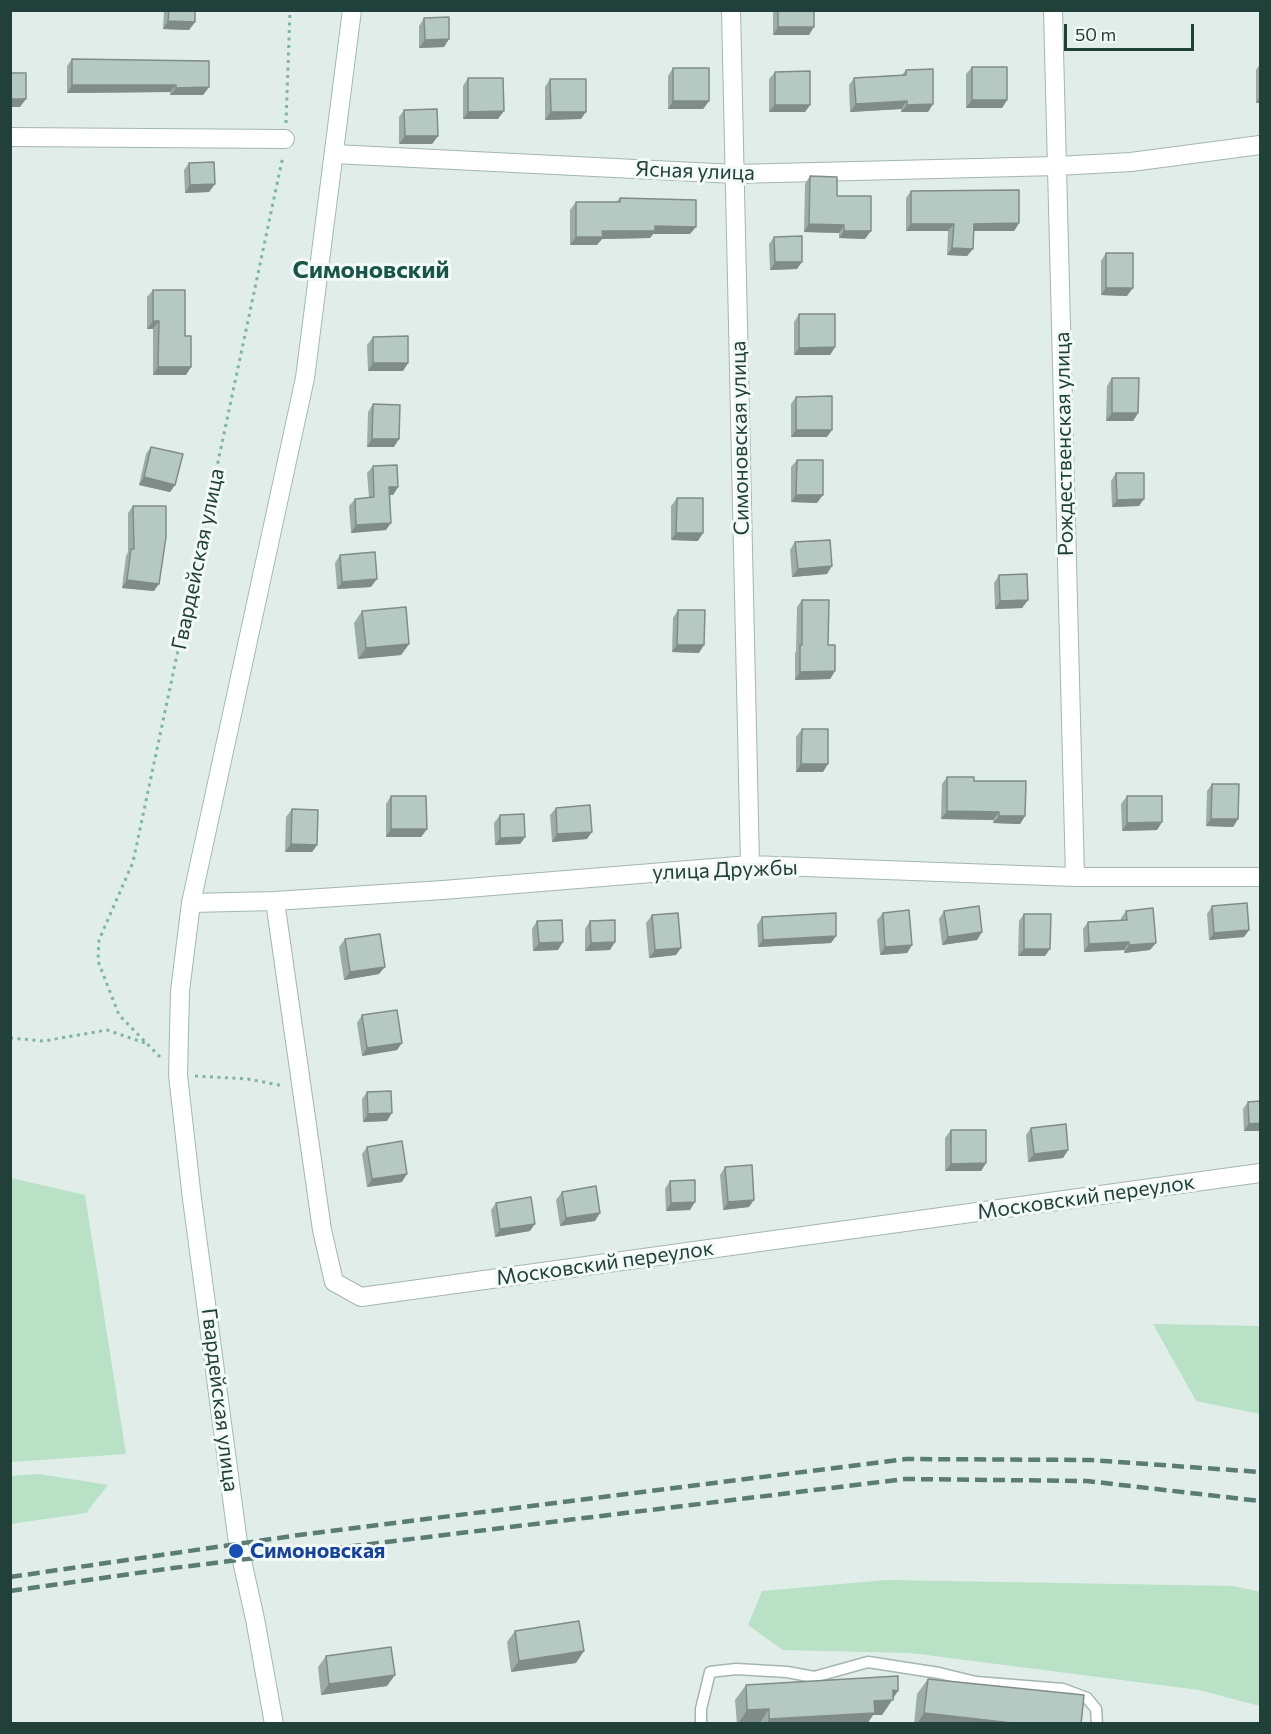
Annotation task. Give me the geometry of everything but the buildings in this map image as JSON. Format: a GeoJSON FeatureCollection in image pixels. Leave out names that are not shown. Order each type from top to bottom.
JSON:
{"type":"FeatureCollection","features":[{"type":"Feature","properties":{"kind":"street","name":"Гвардейская улица"},"geometry":{"type":"LineString","coordinates":[[274,1724],[255,1619],[238,1543],[192,1199],[178,1075],[180,991],[191,903],[305,378],[352,10]]}},
{"type":"Feature","properties":{"kind":"street","name":"Симоновская улица"},"geometry":{"type":"LineString","coordinates":[[731,10],[750,865]]}},
{"type":"Feature","properties":{"kind":"street","name":"Рождественская улица"},"geometry":{"type":"LineString","coordinates":[[1053,10],[1075,877]]}},
{"type":"Feature","properties":{"kind":"street"},"geometry":{"type":"LineString","coordinates":[[10,137],[285,139]]}},
{"type":"Feature","properties":{"kind":"street","name":"Ясная улица"},"geometry":{"type":"LineString","coordinates":[[334,154],[735,174],[1131,162],[1260,145]]}},
{"type":"Feature","properties":{"kind":"street","name":"улица Дружбы"},"geometry":{"type":"LineString","coordinates":[[191,903],[275,901],[750,865],[1075,877],[1260,877]]}},
{"type":"Feature","properties":{"kind":"street","name":"Московский переулок"},"geometry":{"type":"LineString","coordinates":[[275,901],[322,1230],[334,1282],[361,1297],[1260,1173]]}},
{"type":"Feature","properties":{"kind":"lane"},"geometry":{"type":"LineString","coordinates":[[701,1724],[701,1709],[710,1672],[736,1669],[787,1672],[814,1677],[868,1662],[939,1673],[976,1682],[1063,1689],[1087,1698],[1096,1709],[1097,1724]]}},
{"type":"Feature","properties":{"kind":"path","name":"Гвардейская улица"},"geometry":{"type":"LineString","coordinates":[[178,1075],[118,1015],[98,961],[99,940],[133,862],[282,164],[290,10]]}},
{"type":"Feature","properties":{"kind":"path"},"geometry":{"type":"LineString","coordinates":[[10,1038],[44,1041],[108,1030],[147,1044]]}},
{"type":"Feature","properties":{"kind":"path"},"geometry":{"type":"LineString","coordinates":[[178,1075],[248,1079],[302,1090]]}},
{"type":"Feature","properties":{"kind":"green space"},"geometry":{"type":"Polygon","coordinates":[[[11,1178],[85,1195],[126,1454],[11,1462],[11,1178]]]}},
{"type":"Feature","properties":{"kind":"green space"},"geometry":{"type":"Polygon","coordinates":[[[1153,1324],[1260,1326],[1260,1414],[1196,1401],[1153,1324]]]}},
{"type":"Feature","properties":{"kind":"green space"},"geometry":{"type":"Polygon","coordinates":[[[39,1474],[108,1485],[86,1513],[11,1524],[11,1476],[39,1474]]]}},
{"type":"Feature","properties":{"kind":"green space"},"geometry":{"type":"Polygon","coordinates":[[[887,1580],[1233,1586],[1260,1592],[1260,1706],[1199,1690],[911,1653],[783,1650],[748,1625],[762,1591],[887,1580]]]}},
{"type":"Feature","properties":{"kind":"railway"},"geometry":{"type":"LineString","coordinates":[[10,1577],[299,1535],[906,1459],[1090,1460],[1260,1472]]}},
{"type":"Feature","properties":{"kind":"railway"},"geometry":{"type":"LineString","coordinates":[[10,1591],[173,1568],[905,1479],[1087,1481],[1260,1501]]}},
{"type":"Feature","properties":{"kind":"place","name":"Симоновская"},"geometry":{"type":"Point","coordinates":[236,1551]}},
{"type":"Feature","properties":{"kind":"district","name":"Симоновский"},"geometry":{"type":"Point","coordinates":[371,270]}}]}
